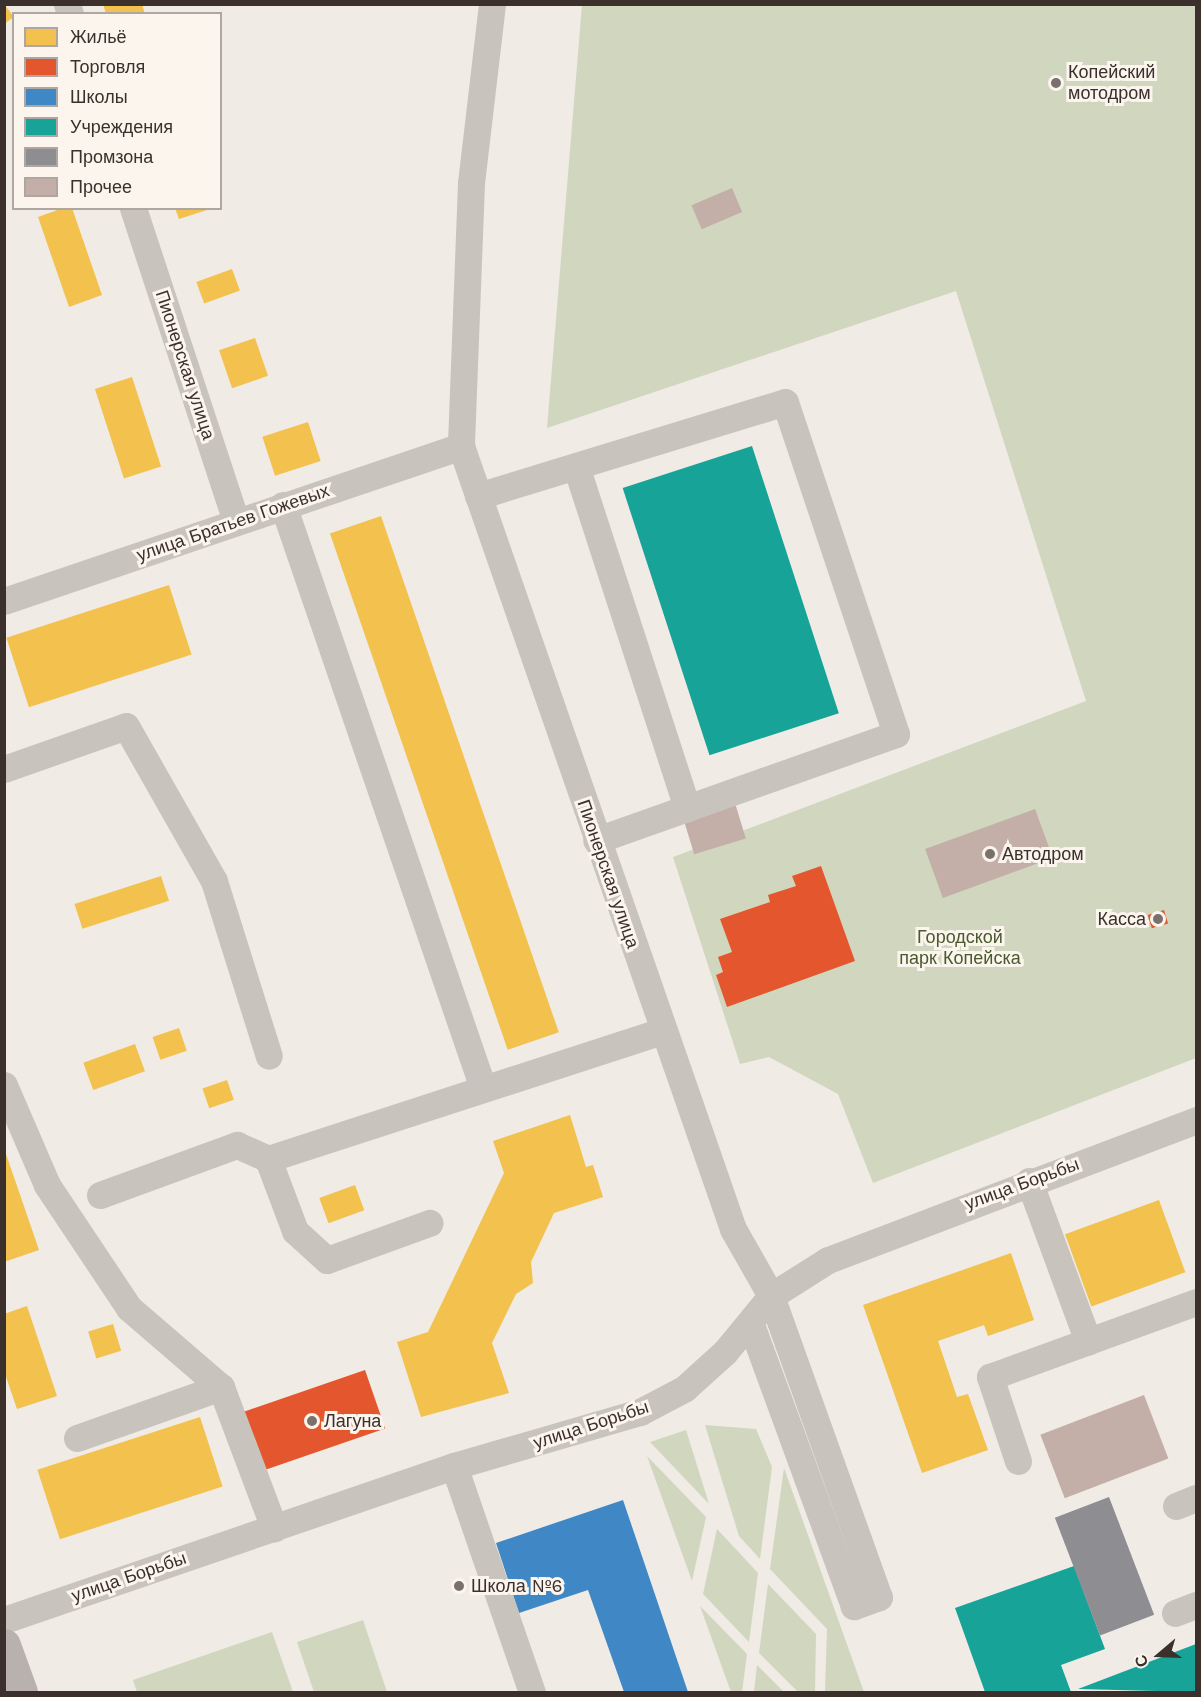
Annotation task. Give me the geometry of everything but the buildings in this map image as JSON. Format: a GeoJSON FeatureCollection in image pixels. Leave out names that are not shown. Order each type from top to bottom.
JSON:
{"type":"FeatureCollection","features":[{"type":"Feature","properties":{"kind":"main road"},"geometry":{"type":"LineString","coordinates":[[4,1645],[21,1692]]}},
{"type":"Feature","properties":{"kind":"street"},"geometry":{"type":"LineString","coordinates":[[461,446],[471,183],[492,4]]}},
{"type":"Feature","properties":{"kind":"street","name":"Пионерская улица"},"geometry":{"type":"LineString","coordinates":[[135,210],[236,522]]}},
{"type":"Feature","properties":{"kind":"street"},"geometry":{"type":"LineString","coordinates":[[478,495],[785,402],[896,734],[596,840]]}},
{"type":"Feature","properties":{"kind":"street","name":"Пионерская улица"},"geometry":{"type":"LineString","coordinates":[[461,446],[733,1229],[771,1296],[879,1596],[854,1606],[750,1322]]}},
{"type":"Feature","properties":{"kind":"street","name":"улица Братьев Гожевых"},"geometry":{"type":"LineString","coordinates":[[4,601],[461,446]]}},
{"type":"Feature","properties":{"kind":"street"},"geometry":{"type":"LineString","coordinates":[[576,466],[687,808]]}},
{"type":"Feature","properties":{"kind":"street"},"geometry":{"type":"LineString","coordinates":[[283,505],[483,1088]]}},
{"type":"Feature","properties":{"kind":"street"},"geometry":{"type":"LineString","coordinates":[[4,770],[126,726],[214,880],[269,1056]]}},
{"type":"Feature","properties":{"kind":"street"},"geometry":{"type":"LineString","coordinates":[[100,1195],[237,1145],[268,1159],[662,1030]]}},
{"type":"Feature","properties":{"kind":"street"},"geometry":{"type":"LineString","coordinates":[[4,1084],[46,1185],[129,1308],[221,1387],[274,1528]]}},
{"type":"Feature","properties":{"kind":"street","name":"улица Борьбы"},"geometry":{"type":"LineString","coordinates":[[4,1620],[454,1466],[640,1412],[684,1389],[750,1322],[771,1296],[828,1260],[1029,1181],[1197,1120]]}},
{"type":"Feature","properties":{"kind":"street"},"geometry":{"type":"LineString","coordinates":[[268,1159],[295,1231],[327,1260],[429,1223]]}},
{"type":"Feature","properties":{"kind":"street"},"geometry":{"type":"LineString","coordinates":[[1029,1181],[1088,1341]]}},
{"type":"Feature","properties":{"kind":"street"},"geometry":{"type":"LineString","coordinates":[[1018,1461],[990,1377],[1197,1302]]}},
{"type":"Feature","properties":{"kind":"street"},"geometry":{"type":"LineString","coordinates":[[77,1438],[221,1387]]}},
{"type":"Feature","properties":{"kind":"street"},"geometry":{"type":"LineString","coordinates":[[454,1466],[532,1692]]}},
{"type":"Feature","properties":{"kind":"green space","name":"Городской парк Копейска"},"geometry":{"type":"Polygon","coordinates":[[[582,5],[1196,5],[1196,1058],[873,1183],[838,1094],[769,1057],[740,1064],[673,857],[1086,701],[956,291],[547,428],[582,5]]]}},
{"type":"Feature","properties":{"kind":"green space"},"geometry":{"type":"Polygon","coordinates":[[[705,1425],[756,1429],[772,1467],[760,1559],[739,1536],[705,1425]]]}},
{"type":"Feature","properties":{"kind":"green space"},"geometry":{"type":"Polygon","coordinates":[[[686,1430],[709,1504],[650,1442],[686,1430]]]}},
{"type":"Feature","properties":{"kind":"green space"},"geometry":{"type":"Polygon","coordinates":[[[647,1456],[706,1517],[692,1581],[647,1456]]]}},
{"type":"Feature","properties":{"kind":"green space"},"geometry":{"type":"Polygon","coordinates":[[[784,1468],[864,1692],[825,1692],[827,1629],[770,1569],[784,1468]]]}},
{"type":"Feature","properties":{"kind":"green space"},"geometry":{"type":"Polygon","coordinates":[[[717,1529],[758,1573],[749,1642],[703,1594],[717,1529]]]}},
{"type":"Feature","properties":{"kind":"green space"},"geometry":{"type":"Polygon","coordinates":[[[768,1584],[816,1634],[815,1692],[798,1692],[759,1653],[768,1584]]]}},
{"type":"Feature","properties":{"kind":"green space"},"geometry":{"type":"Polygon","coordinates":[[[700,1606],[747,1654],[742,1692],[731,1692],[700,1606]]]}},
{"type":"Feature","properties":{"kind":"green space"},"geometry":{"type":"Polygon","coordinates":[[[363,1620],[387,1692],[314,1692],[297,1642],[363,1620]]]}},
{"type":"Feature","properties":{"kind":"green space"},"geometry":{"type":"Polygon","coordinates":[[[272,1632],[293,1692],[137,1692],[133,1680],[272,1632]]]}},
{"type":"Feature","properties":{"kind":"green space"},"geometry":{"type":"Polygon","coordinates":[[[757,1665],[784,1692],[754,1692],[757,1665]]]}},
{"type":"Feature","properties":{"kind":"place","name":"Копейский мотодром"},"geometry":{"type":"Point","coordinates":[1056,83]}},
{"type":"Feature","properties":{"kind":"place","name":"Автодром"},"geometry":{"type":"Point","coordinates":[990,854]}},
{"type":"Feature","properties":{"kind":"place","name":"Касса"},"geometry":{"type":"Point","coordinates":[1158,919]}},
{"type":"Feature","properties":{"kind":"place","name":"Лагуна"},"geometry":{"type":"Point","coordinates":[312,1421]}},
{"type":"Feature","properties":{"kind":"place","name":"Школа №6"},"geometry":{"type":"Point","coordinates":[459,1586]}}]}
